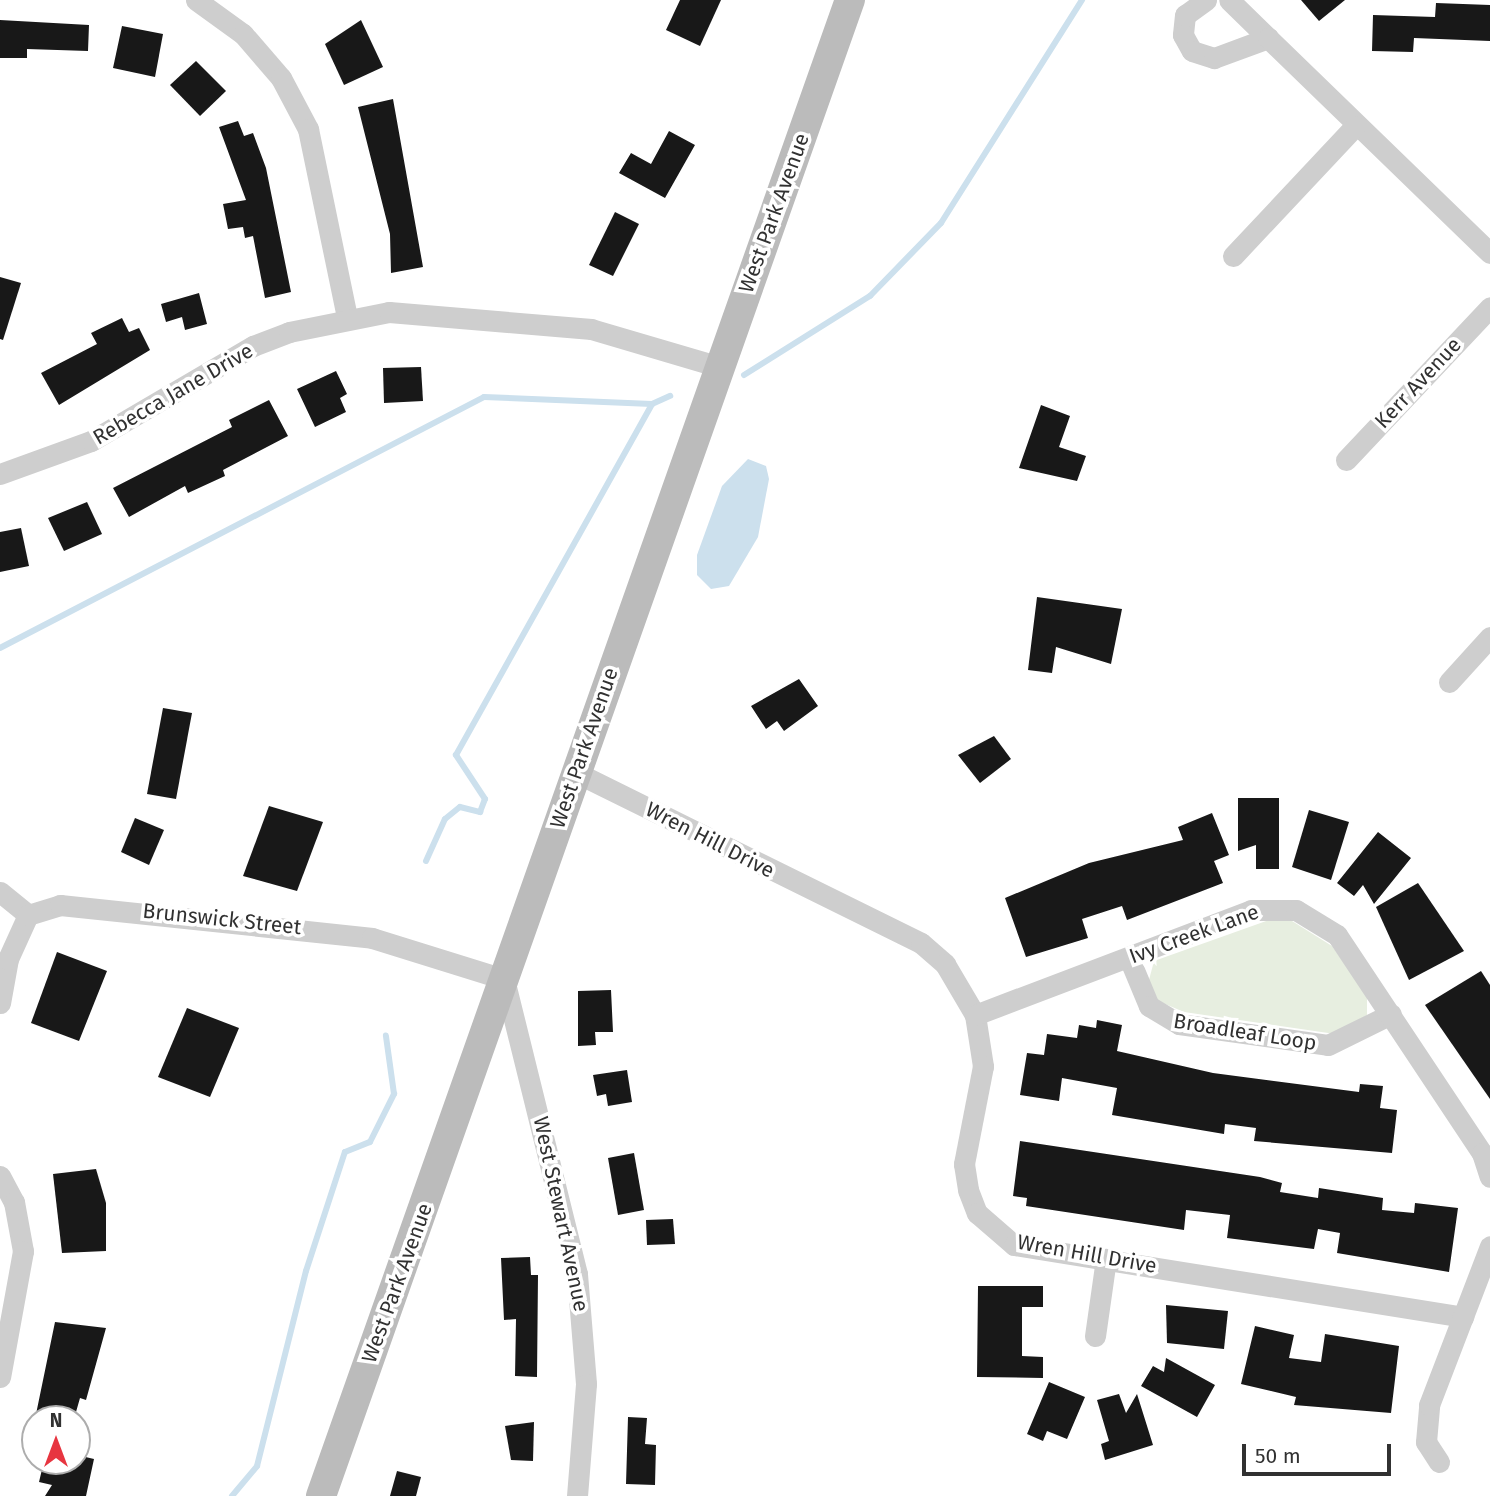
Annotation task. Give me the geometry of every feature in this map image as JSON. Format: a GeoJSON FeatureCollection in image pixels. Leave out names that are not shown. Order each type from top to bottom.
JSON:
{"type":"FeatureCollection","features":[{"type":"Feature","properties":{"kind":"main road","name":"West Park Avenue"},"geometry":{"type":"LineString","coordinates":[[321,1496],[850,0]]}},
{"type":"Feature","properties":{"kind":"street"},"geometry":{"type":"LineString","coordinates":[[197,0],[243,34],[281,78],[308,129],[347,318]]}},
{"type":"Feature","properties":{"kind":"street"},"geometry":{"type":"LineString","coordinates":[[1206,0],[1185,15],[1183,35],[1192,51],[1214,58],[1268,38]]}},
{"type":"Feature","properties":{"kind":"street"},"geometry":{"type":"LineString","coordinates":[[1229,0],[1355,126],[1490,253]]}},
{"type":"Feature","properties":{"kind":"street"},"geometry":{"type":"LineString","coordinates":[[1233,256],[1355,126]]}},
{"type":"Feature","properties":{"kind":"street","name":"Kerr Avenue"},"geometry":{"type":"LineString","coordinates":[[1346,460],[1490,307]]}},
{"type":"Feature","properties":{"kind":"street","name":"Rebecca Jane Drive"},"geometry":{"type":"LineString","coordinates":[[0,474],[92,441],[222,360],[289,332],[347,318],[389,312],[591,329],[719,368]]}},
{"type":"Feature","properties":{"kind":"street"},"geometry":{"type":"LineString","coordinates":[[1449,682],[1490,637]]}},
{"type":"Feature","properties":{"kind":"street","name":"Wren Hill Drive"},"geometry":{"type":"LineString","coordinates":[[575,772],[921,943],[946,964],[975,1015],[983,1066],[964,1164],[977,1213],[1014,1245],[1462,1317]]}},
{"type":"Feature","properties":{"kind":"street"},"geometry":{"type":"LineString","coordinates":[[0,892],[28,915],[8,959],[0,1003]]}},
{"type":"Feature","properties":{"kind":"street","name":"Brunswick Street"},"geometry":{"type":"LineString","coordinates":[[28,915],[76,905],[309,928],[427,952],[504,979]]}},
{"type":"Feature","properties":{"kind":"street","name":"Ivy Creek Lane"},"geometry":{"type":"LineString","coordinates":[[975,1015],[1251,910],[1296,910],[1337,935],[1482,1153],[1490,1177]]}},
{"type":"Feature","properties":{"kind":"street","name":"Broadleaf Loop"},"geometry":{"type":"LineString","coordinates":[[1129,958],[1149,1006],[1179,1024],[1328,1045],[1391,1014]]}},
{"type":"Feature","properties":{"kind":"street","name":"West Stewart Avenue"},"geometry":{"type":"LineString","coordinates":[[504,979],[577,1273],[586,1384],[577,1496]]}},
{"type":"Feature","properties":{"kind":"street"},"geometry":{"type":"LineString","coordinates":[[0,1176],[14,1202],[23,1251],[0,1377]]}},
{"type":"Feature","properties":{"kind":"street"},"geometry":{"type":"LineString","coordinates":[[1439,1462],[1426,1442],[1429,1405],[1490,1246]]}},
{"type":"Feature","properties":{"kind":"street"},"geometry":{"type":"LineString","coordinates":[[1095,1336],[1107,1259]]}},
{"type":"Feature","properties":{"kind":"shaded area"},"geometry":{"type":"Polygon","coordinates":[[[1269,920],[1292,921],[1332,946],[1367,996],[1367,1015],[1335,1034],[1184,1012],[1158,1001],[1149,980],[1154,961],[1269,920]]]}},
{"type":"Feature","properties":{"kind":"water"},"geometry":{"type":"Polygon","coordinates":[[[748,459],[766,466],[769,479],[758,537],[729,586],[711,589],[697,575],[697,555],[722,486],[748,459]]]}},
{"type":"Feature","properties":{"kind":"building"},"geometry":{"type":"Polygon","coordinates":[[[680,0],[721,0],[700,46],[666,30],[680,0]]]}},
{"type":"Feature","properties":{"kind":"building"},"geometry":{"type":"Polygon","coordinates":[[[1301,0],[1345,0],[1319,21],[1301,0]]]}},
{"type":"Feature","properties":{"kind":"building"},"geometry":{"type":"Polygon","coordinates":[[[1436,3],[1490,5],[1490,41],[1414,38],[1413,52],[1372,51],[1373,15],[1435,17],[1436,3]]]}},
{"type":"Feature","properties":{"kind":"building"},"geometry":{"type":"Polygon","coordinates":[[[0,20],[89,25],[88,51],[27,49],[27,58],[0,58],[0,20]]]}},
{"type":"Feature","properties":{"kind":"building"},"geometry":{"type":"Polygon","coordinates":[[[361,20],[383,67],[344,85],[325,44],[361,20]]]}},
{"type":"Feature","properties":{"kind":"building"},"geometry":{"type":"Polygon","coordinates":[[[122,26],[163,34],[155,77],[113,68],[122,26]]]}},
{"type":"Feature","properties":{"kind":"building"},"geometry":{"type":"Polygon","coordinates":[[[196,61],[226,91],[200,116],[170,85],[196,61]]]}},
{"type":"Feature","properties":{"kind":"building"},"geometry":{"type":"Polygon","coordinates":[[[393,99],[423,267],[391,273],[390,234],[358,107],[393,99]]]}},
{"type":"Feature","properties":{"kind":"building"},"geometry":{"type":"Polygon","coordinates":[[[238,121],[244,136],[253,133],[266,168],[291,292],[265,298],[253,236],[245,238],[243,227],[228,229],[223,204],[246,200],[219,127],[238,121]]]}},
{"type":"Feature","properties":{"kind":"building"},"geometry":{"type":"Polygon","coordinates":[[[669,131],[695,145],[665,198],[619,173],[631,153],[651,164],[669,131]]]}},
{"type":"Feature","properties":{"kind":"building"},"geometry":{"type":"Polygon","coordinates":[[[615,212],[639,224],[613,276],[589,265],[615,212]]]}},
{"type":"Feature","properties":{"kind":"building"},"geometry":{"type":"Polygon","coordinates":[[[0,277],[21,283],[3,340],[0,339],[0,277]]]}},
{"type":"Feature","properties":{"kind":"building"},"geometry":{"type":"Polygon","coordinates":[[[199,293],[207,324],[185,330],[182,317],[166,322],[161,304],[199,293]]]}},
{"type":"Feature","properties":{"kind":"building"},"geometry":{"type":"Polygon","coordinates":[[[122,318],[129,332],[139,328],[150,350],[59,405],[41,373],[97,344],[91,333],[122,318]]]}},
{"type":"Feature","properties":{"kind":"building"},"geometry":{"type":"Polygon","coordinates":[[[421,367],[423,401],[384,403],[383,368],[421,367]]]}},
{"type":"Feature","properties":{"kind":"building"},"geometry":{"type":"Polygon","coordinates":[[[336,371],[347,394],[340,398],[346,412],[315,427],[297,389],[336,371]]]}},
{"type":"Feature","properties":{"kind":"building"},"geometry":{"type":"Polygon","coordinates":[[[269,400],[288,436],[223,470],[225,476],[188,493],[185,486],[129,517],[113,488],[232,427],[229,420],[269,400]]]}},
{"type":"Feature","properties":{"kind":"building"},"geometry":{"type":"Polygon","coordinates":[[[1041,405],[1070,416],[1059,447],[1086,456],[1077,481],[1019,468],[1041,405]]]}},
{"type":"Feature","properties":{"kind":"building"},"geometry":{"type":"Polygon","coordinates":[[[87,502],[102,534],[64,551],[48,518],[87,502]]]}},
{"type":"Feature","properties":{"kind":"building"},"geometry":{"type":"Polygon","coordinates":[[[21,528],[29,566],[0,572],[0,532],[21,528]]]}},
{"type":"Feature","properties":{"kind":"building"},"geometry":{"type":"Polygon","coordinates":[[[1037,597],[1122,609],[1111,664],[1056,647],[1052,673],[1028,670],[1037,597]]]}},
{"type":"Feature","properties":{"kind":"building"},"geometry":{"type":"Polygon","coordinates":[[[799,679],[818,706],[784,731],[777,721],[766,729],[751,706],[799,679]]]}},
{"type":"Feature","properties":{"kind":"building"},"geometry":{"type":"Polygon","coordinates":[[[163,708],[192,713],[176,799],[147,794],[163,708]]]}},
{"type":"Feature","properties":{"kind":"building"},"geometry":{"type":"Polygon","coordinates":[[[994,736],[1011,759],[980,783],[958,755],[994,736]]]}},
{"type":"Feature","properties":{"kind":"building"},"geometry":{"type":"Polygon","coordinates":[[[1238,798],[1279,798],[1279,869],[1256,869],[1256,845],[1238,851],[1238,798]]]}},
{"type":"Feature","properties":{"kind":"building"},"geometry":{"type":"Polygon","coordinates":[[[269,806],[323,822],[297,891],[243,876],[269,806]]]}},
{"type":"Feature","properties":{"kind":"building"},"geometry":{"type":"Polygon","coordinates":[[[1309,810],[1349,822],[1331,880],[1292,867],[1309,810]]]}},
{"type":"Feature","properties":{"kind":"building"},"geometry":{"type":"Polygon","coordinates":[[[1212,813],[1229,855],[1214,861],[1223,883],[1127,920],[1122,906],[1082,919],[1088,938],[1026,957],[1005,898],[1089,863],[1183,840],[1178,827],[1212,813]]]}},
{"type":"Feature","properties":{"kind":"building"},"geometry":{"type":"Polygon","coordinates":[[[135,818],[164,830],[149,865],[121,852],[135,818]]]}},
{"type":"Feature","properties":{"kind":"building"},"geometry":{"type":"Polygon","coordinates":[[[1378,832],[1411,858],[1374,904],[1363,885],[1354,896],[1337,883],[1378,832]]]}},
{"type":"Feature","properties":{"kind":"building"},"geometry":{"type":"Polygon","coordinates":[[[1418,883],[1464,951],[1409,980],[1376,907],[1418,883]]]}},
{"type":"Feature","properties":{"kind":"building"},"geometry":{"type":"Polygon","coordinates":[[[57,952],[107,971],[79,1041],[31,1023],[57,952]]]}},
{"type":"Feature","properties":{"kind":"building"},"geometry":{"type":"Polygon","coordinates":[[[1481,971],[1490,985],[1490,1099],[1425,1005],[1481,971]]]}},
{"type":"Feature","properties":{"kind":"building"},"geometry":{"type":"Polygon","coordinates":[[[611,990],[613,1032],[595,1032],[596,1045],[578,1046],[578,991],[611,990]]]}},
{"type":"Feature","properties":{"kind":"building"},"geometry":{"type":"Polygon","coordinates":[[[187,1008],[239,1028],[210,1097],[158,1077],[187,1008]]]}},
{"type":"Feature","properties":{"kind":"building"},"geometry":{"type":"Polygon","coordinates":[[[1097,1020],[1122,1025],[1117,1051],[1213,1073],[1359,1092],[1360,1084],[1383,1086],[1380,1108],[1397,1110],[1392,1153],[1254,1141],[1256,1128],[1225,1124],[1224,1134],[1112,1115],[1117,1088],[1062,1078],[1059,1101],[1020,1095],[1027,1053],[1044,1055],[1047,1034],[1077,1038],[1079,1025],[1096,1028],[1097,1020]]]}},
{"type":"Feature","properties":{"kind":"building"},"geometry":{"type":"Polygon","coordinates":[[[627,1070],[632,1102],[608,1106],[606,1094],[597,1096],[593,1075],[627,1070]]]}},
{"type":"Feature","properties":{"kind":"building"},"geometry":{"type":"Polygon","coordinates":[[[1020,1141],[1260,1177],[1282,1183],[1280,1192],[1318,1198],[1319,1188],[1383,1198],[1382,1210],[1414,1213],[1415,1203],[1458,1208],[1449,1272],[1337,1253],[1340,1233],[1318,1229],[1314,1249],[1227,1238],[1230,1215],[1186,1210],[1184,1230],[1026,1206],[1027,1198],[1013,1196],[1020,1141]]]}},
{"type":"Feature","properties":{"kind":"building"},"geometry":{"type":"Polygon","coordinates":[[[634,1153],[644,1210],[618,1215],[608,1158],[634,1153]]]}},
{"type":"Feature","properties":{"kind":"building"},"geometry":{"type":"Polygon","coordinates":[[[96,1169],[106,1203],[106,1251],[62,1253],[53,1174],[96,1169]]]}},
{"type":"Feature","properties":{"kind":"building"},"geometry":{"type":"Polygon","coordinates":[[[673,1219],[675,1244],[647,1245],[646,1220],[673,1219]]]}},
{"type":"Feature","properties":{"kind":"building"},"geometry":{"type":"Polygon","coordinates":[[[530,1257],[531,1275],[538,1275],[537,1377],[515,1376],[516,1319],[504,1320],[501,1258],[530,1257]]]}},
{"type":"Feature","properties":{"kind":"building"},"geometry":{"type":"Polygon","coordinates":[[[978,1286],[1043,1286],[1043,1307],[1022,1307],[1022,1356],[1043,1357],[1043,1378],[977,1377],[978,1286]]]}},
{"type":"Feature","properties":{"kind":"building"},"geometry":{"type":"Polygon","coordinates":[[[1166,1305],[1228,1311],[1224,1349],[1167,1343],[1166,1305]]]}},
{"type":"Feature","properties":{"kind":"building"},"geometry":{"type":"Polygon","coordinates":[[[55,1322],[106,1328],[86,1400],[80,1398],[78,1405],[38,1405],[55,1322]]]}},
{"type":"Feature","properties":{"kind":"building"},"geometry":{"type":"Polygon","coordinates":[[[1255,1326],[1294,1335],[1289,1358],[1321,1362],[1325,1334],[1399,1346],[1391,1413],[1294,1405],[1296,1397],[1241,1384],[1255,1326]]]}},
{"type":"Feature","properties":{"kind":"building"},"geometry":{"type":"Polygon","coordinates":[[[1166,1358],[1215,1385],[1197,1417],[1141,1386],[1153,1366],[1164,1372],[1166,1358]]]}},
{"type":"Feature","properties":{"kind":"building"},"geometry":{"type":"Polygon","coordinates":[[[1049,1382],[1085,1397],[1067,1439],[1047,1431],[1043,1441],[1027,1434],[1049,1382]]]}},
{"type":"Feature","properties":{"kind":"building"},"geometry":{"type":"Polygon","coordinates":[[[1119,1394],[1126,1413],[1137,1394],[1153,1445],[1105,1460],[1101,1444],[1109,1441],[1097,1400],[1119,1394]]]}},
{"type":"Feature","properties":{"kind":"building"},"geometry":{"type":"Polygon","coordinates":[[[628,1417],[647,1418],[645,1444],[656,1445],[655,1485],[626,1484],[628,1417]]]}},
{"type":"Feature","properties":{"kind":"building"},"geometry":{"type":"Polygon","coordinates":[[[534,1422],[533,1461],[511,1460],[505,1426],[534,1422]]]}},
{"type":"Feature","properties":{"kind":"building"},"geometry":{"type":"Polygon","coordinates":[[[397,1471],[421,1477],[416,1496],[390,1496],[397,1471]]]}},
{"type":"Feature","properties":{"kind":"building"},"geometry":{"type":"Polygon","coordinates":[[[41,1475],[91,1475],[86,1496],[45,1496],[52,1485],[39,1482],[41,1475]]]}},
{"type":"Feature","properties":{"kind":"waterway"},"geometry":{"type":"LineString","coordinates":[[744,375],[870,296],[941,223],[1082,0]]}},
{"type":"Feature","properties":{"kind":"waterway"},"geometry":{"type":"LineString","coordinates":[[0,648],[484,397],[652,404],[670,396]]}},
{"type":"Feature","properties":{"kind":"waterway"},"geometry":{"type":"LineString","coordinates":[[426,861],[445,819],[460,807],[480,812],[485,799],[456,755],[652,404]]}},
{"type":"Feature","properties":{"kind":"waterway"},"geometry":{"type":"LineString","coordinates":[[232,1496],[257,1466],[306,1271],[345,1152],[370,1142],[394,1094],[386,1036]]}}]}
